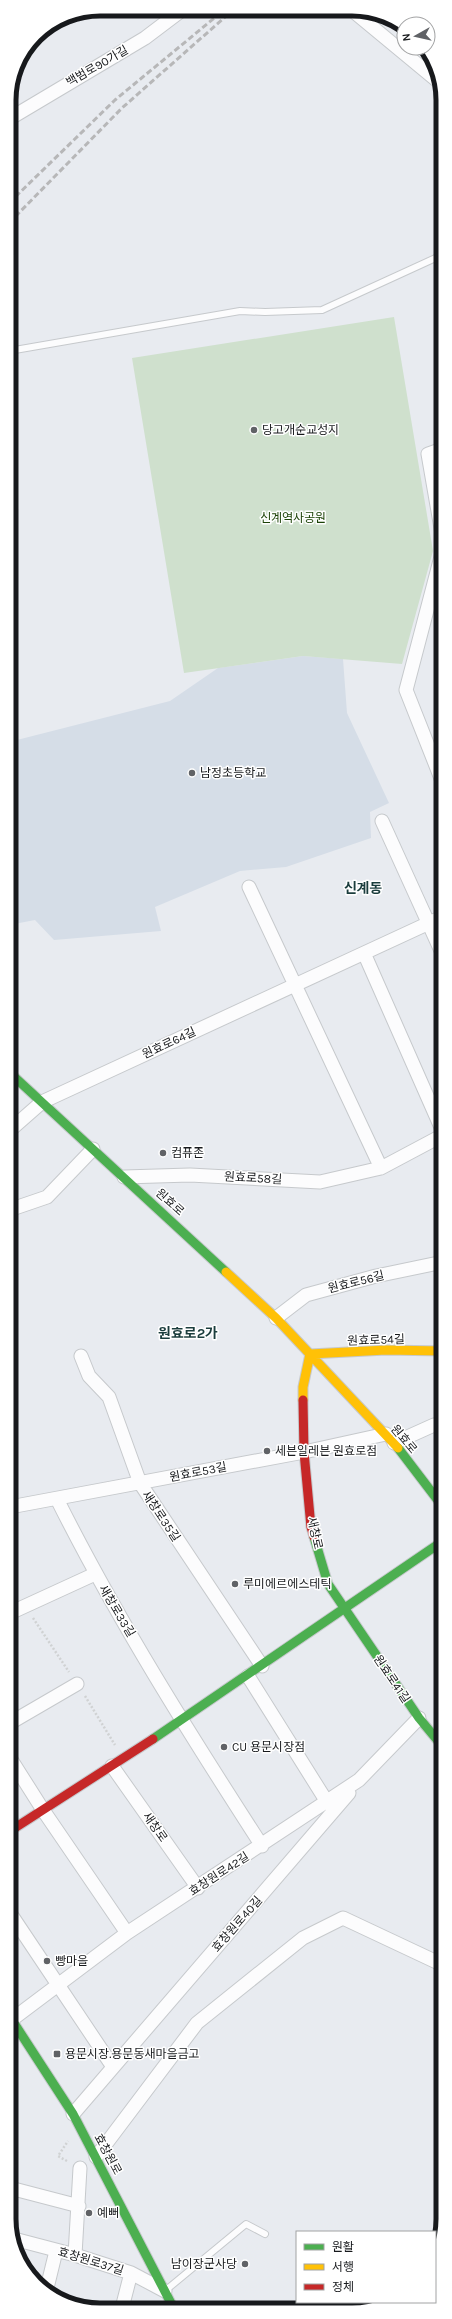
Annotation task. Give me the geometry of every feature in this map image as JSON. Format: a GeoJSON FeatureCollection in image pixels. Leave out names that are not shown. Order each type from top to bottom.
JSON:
{"type":"FeatureCollection","features":[{"type":"Feature","properties":{"kind":"main road","name":"원효로"},"geometry":{"type":"LineString","coordinates":[[16,1078],[276,1318],[390,1439],[436,1498]]}},
{"type":"Feature","properties":{"kind":"main road","name":"원효로54길"},"geometry":{"type":"LineString","coordinates":[[310,1354],[386,1350],[436,1351]]}},
{"type":"Feature","properties":{"kind":"main road"},"geometry":{"type":"LineString","coordinates":[[304,1452],[303,1387],[310,1354]]}},
{"type":"Feature","properties":{"kind":"main road","name":"새창로"},"geometry":{"type":"LineString","coordinates":[[304,1452],[311,1527],[328,1584],[344,1609]]}},
{"type":"Feature","properties":{"kind":"main road"},"geometry":{"type":"LineString","coordinates":[[16,1827],[181,1721],[436,1546]]}},
{"type":"Feature","properties":{"kind":"main road","name":"원효로41길"},"geometry":{"type":"LineString","coordinates":[[344,1609],[419,1718],[436,1739]]}},
{"type":"Feature","properties":{"kind":"main road","name":"효창원로"},"geometry":{"type":"LineString","coordinates":[[16,2029],[76,2120],[171,2303]]}},
{"type":"Feature","properties":{"kind":"street","name":"백범로90가길"},"geometry":{"type":"LineString","coordinates":[[16,115],[145,38],[174,16]]}},
{"type":"Feature","properties":{"kind":"street"},"geometry":{"type":"LineString","coordinates":[[361,17],[433,77]]}},
{"type":"Feature","properties":{"kind":"street"},"geometry":{"type":"LineString","coordinates":[[436,451],[428,454],[436,500]]}},
{"type":"Feature","properties":{"kind":"street"},"geometry":{"type":"LineString","coordinates":[[436,576],[406,690],[436,766]]}},
{"type":"Feature","properties":{"kind":"street"},"geometry":{"type":"LineString","coordinates":[[382,821],[436,939]]}},
{"type":"Feature","properties":{"kind":"street"},"geometry":{"type":"LineString","coordinates":[[249,887],[381,1168]]}},
{"type":"Feature","properties":{"kind":"street","name":"원효로64길"},"geometry":{"type":"LineString","coordinates":[[16,1126],[42,1102],[436,920]]}},
{"type":"Feature","properties":{"kind":"street"},"geometry":{"type":"LineString","coordinates":[[364,953],[436,1118]]}},
{"type":"Feature","properties":{"kind":"street","name":"원효로58길"},"geometry":{"type":"LineString","coordinates":[[124,1177],[190,1175],[320,1182],[381,1168],[436,1138]]}},
{"type":"Feature","properties":{"kind":"street"},"geometry":{"type":"LineString","coordinates":[[16,1208],[47,1197],[93,1149]]}},
{"type":"Feature","properties":{"kind":"street","name":"원효로56길"},"geometry":{"type":"LineString","coordinates":[[276,1318],[306,1295],[376,1276],[436,1263]]}},
{"type":"Feature","properties":{"kind":"street","name":"새창로35길"},"geometry":{"type":"LineString","coordinates":[[81,1356],[89,1376],[109,1397],[140,1483],[262,1666]]}},
{"type":"Feature","properties":{"kind":"street","name":"원효로53길"},"geometry":{"type":"LineString","coordinates":[[16,1506],[304,1452],[390,1439],[436,1426]]}},
{"type":"Feature","properties":{"kind":"street","name":"새창로33길"},"geometry":{"type":"LineString","coordinates":[[57,1499],[95,1574],[181,1721]]}},
{"type":"Feature","properties":{"kind":"street"},"geometry":{"type":"LineString","coordinates":[[16,1610],[95,1574]]}},
{"type":"Feature","properties":{"kind":"street"},"geometry":{"type":"LineString","coordinates":[[248,1676],[327,1802]]}},
{"type":"Feature","properties":{"kind":"street"},"geometry":{"type":"LineString","coordinates":[[16,1720],[77,1684]]}},
{"type":"Feature","properties":{"kind":"street","name":"효창원로42길"},"geometry":{"type":"LineString","coordinates":[[16,2016],[126,1933],[262,1846],[359,1780],[419,1718]]}},
{"type":"Feature","properties":{"kind":"street"},"geometry":{"type":"LineString","coordinates":[[181,1721],[262,1846]]}},
{"type":"Feature","properties":{"kind":"street","name":"새창로"},"geometry":{"type":"LineString","coordinates":[[112,1766],[198,1888]]}},
{"type":"Feature","properties":{"kind":"street"},"geometry":{"type":"LineString","coordinates":[[16,1767],[126,1933]]}},
{"type":"Feature","properties":{"kind":"street","name":"효창원로40길"},"geometry":{"type":"LineString","coordinates":[[76,2120],[113,2067],[359,1780]]}},
{"type":"Feature","properties":{"kind":"street"},"geometry":{"type":"LineString","coordinates":[[96,2157],[197,2023],[303,1938],[343,1918],[436,1962]]}},
{"type":"Feature","properties":{"kind":"street"},"geometry":{"type":"LineString","coordinates":[[16,1922],[113,2067]]}},
{"type":"Feature","properties":{"kind":"street"},"geometry":{"type":"LineString","coordinates":[[75,2255],[80,2168]]}},
{"type":"Feature","properties":{"kind":"street"},"geometry":{"type":"LineString","coordinates":[[16,2190],[79,2206]]}},
{"type":"Feature","properties":{"kind":"street","name":"효창원로37길"},"geometry":{"type":"LineString","coordinates":[[19,2240],[75,2255],[131,2273],[165,2291]]}},
{"type":"Feature","properties":{"kind":"street"},"geometry":{"type":"LineString","coordinates":[[48,2284],[56,2251]]}},
{"type":"Feature","properties":{"kind":"street"},"geometry":{"type":"LineString","coordinates":[[123,2303],[131,2273]]}},
{"type":"Feature","properties":{"kind":"lane"},"geometry":{"type":"LineString","coordinates":[[16,350],[240,311],[265,312],[322,310],[436,258]]}},
{"type":"Feature","properties":{"kind":"lane"},"geometry":{"type":"LineString","coordinates":[[165,2291],[246,2224],[265,2234]]}},
{"type":"Feature","properties":{"kind":"path"},"geometry":{"type":"LineString","coordinates":[[76,2120],[58,2156],[80,2168]]}},
{"type":"Feature","properties":{"kind":"shaded area","name":"남정초등학교"},"geometry":{"type":"Polygon","coordinates":[[[303,656],[343,659],[347,713],[389,803],[370,812],[371,838],[286,867],[240,871],[155,907],[161,931],[54,940],[35,920],[16,924],[16,740],[170,701],[218,668],[303,656]]]}},
{"type":"Feature","properties":{"kind":"green space","name":"신계역사공원"},"geometry":{"type":"Polygon","coordinates":[[[394,317],[433,551],[402,664],[303,656],[184,673],[132,358],[394,317]]]}},
{"type":"Feature","properties":{"kind":"railway"},"geometry":{"type":"LineString","coordinates":[[16,196],[115,100],[217,16]]}},
{"type":"Feature","properties":{"kind":"railway"},"geometry":{"type":"LineString","coordinates":[[16,216],[122,108],[226,16]]}},
{"type":"Feature","properties":{"kind":"traffic: fast"},"geometry":{"type":"LineString","coordinates":[[16,1078],[226,1272]]}},
{"type":"Feature","properties":{"kind":"traffic: fast"},"geometry":{"type":"LineString","coordinates":[[398,1448],[436,1498]]}},
{"type":"Feature","properties":{"kind":"traffic: fast"},"geometry":{"type":"LineString","coordinates":[[314,1537],[328,1584],[419,1718],[436,1739]]}},
{"type":"Feature","properties":{"kind":"traffic: fast"},"geometry":{"type":"LineString","coordinates":[[153,1739],[436,1546]]}},
{"type":"Feature","properties":{"kind":"traffic: fast"},"geometry":{"type":"LineString","coordinates":[[16,2026],[73,2114],[171,2303]]}},
{"type":"Feature","properties":{"kind":"traffic: slow"},"geometry":{"type":"LineString","coordinates":[[226,1272],[276,1318],[398,1448]]}},
{"type":"Feature","properties":{"kind":"traffic: slow"},"geometry":{"type":"LineString","coordinates":[[303,1400],[303,1387],[310,1354],[386,1350],[436,1351]]}},
{"type":"Feature","properties":{"kind":"traffic: jam"},"geometry":{"type":"LineString","coordinates":[[303,1400],[304,1452],[311,1527],[314,1537]]}},
{"type":"Feature","properties":{"kind":"traffic: jam"},"geometry":{"type":"LineString","coordinates":[[16,1827],[153,1739]]}},
{"type":"Feature","properties":{"kind":"place","name":"당고개순교성지"},"geometry":{"type":"Point","coordinates":[254,430]}},
{"type":"Feature","properties":{"kind":"place","name":"남정초등학교"},"geometry":{"type":"Point","coordinates":[192,773]}},
{"type":"Feature","properties":{"kind":"place","name":"컴퓨존"},"geometry":{"type":"Point","coordinates":[163,1153]}},
{"type":"Feature","properties":{"kind":"place","name":"세븐일레븐 원효로점"},"geometry":{"type":"Point","coordinates":[267,1451]}},
{"type":"Feature","properties":{"kind":"place","name":"루미에르에스테틱"},"geometry":{"type":"Point","coordinates":[235,1584]}},
{"type":"Feature","properties":{"kind":"place","name":"CU 용문시장점"},"geometry":{"type":"Point","coordinates":[224,1747]}},
{"type":"Feature","properties":{"kind":"place","name":"빵마을"},"geometry":{"type":"Point","coordinates":[47,1961]}},
{"type":"Feature","properties":{"kind":"place","name":"용문시장.용문동새마을금고"},"geometry":{"type":"Point","coordinates":[57,2054]}},
{"type":"Feature","properties":{"kind":"place","name":"예뻐"},"geometry":{"type":"Point","coordinates":[89,2213]}},
{"type":"Feature","properties":{"kind":"place","name":"남이장군사당"},"geometry":{"type":"Point","coordinates":[245,2264]}},
{"type":"Feature","properties":{"kind":"district","name":"신계동"},"geometry":{"type":"Point","coordinates":[363,888]}},
{"type":"Feature","properties":{"kind":"district","name":"원효로2가"},"geometry":{"type":"Point","coordinates":[188,1333]}}]}
